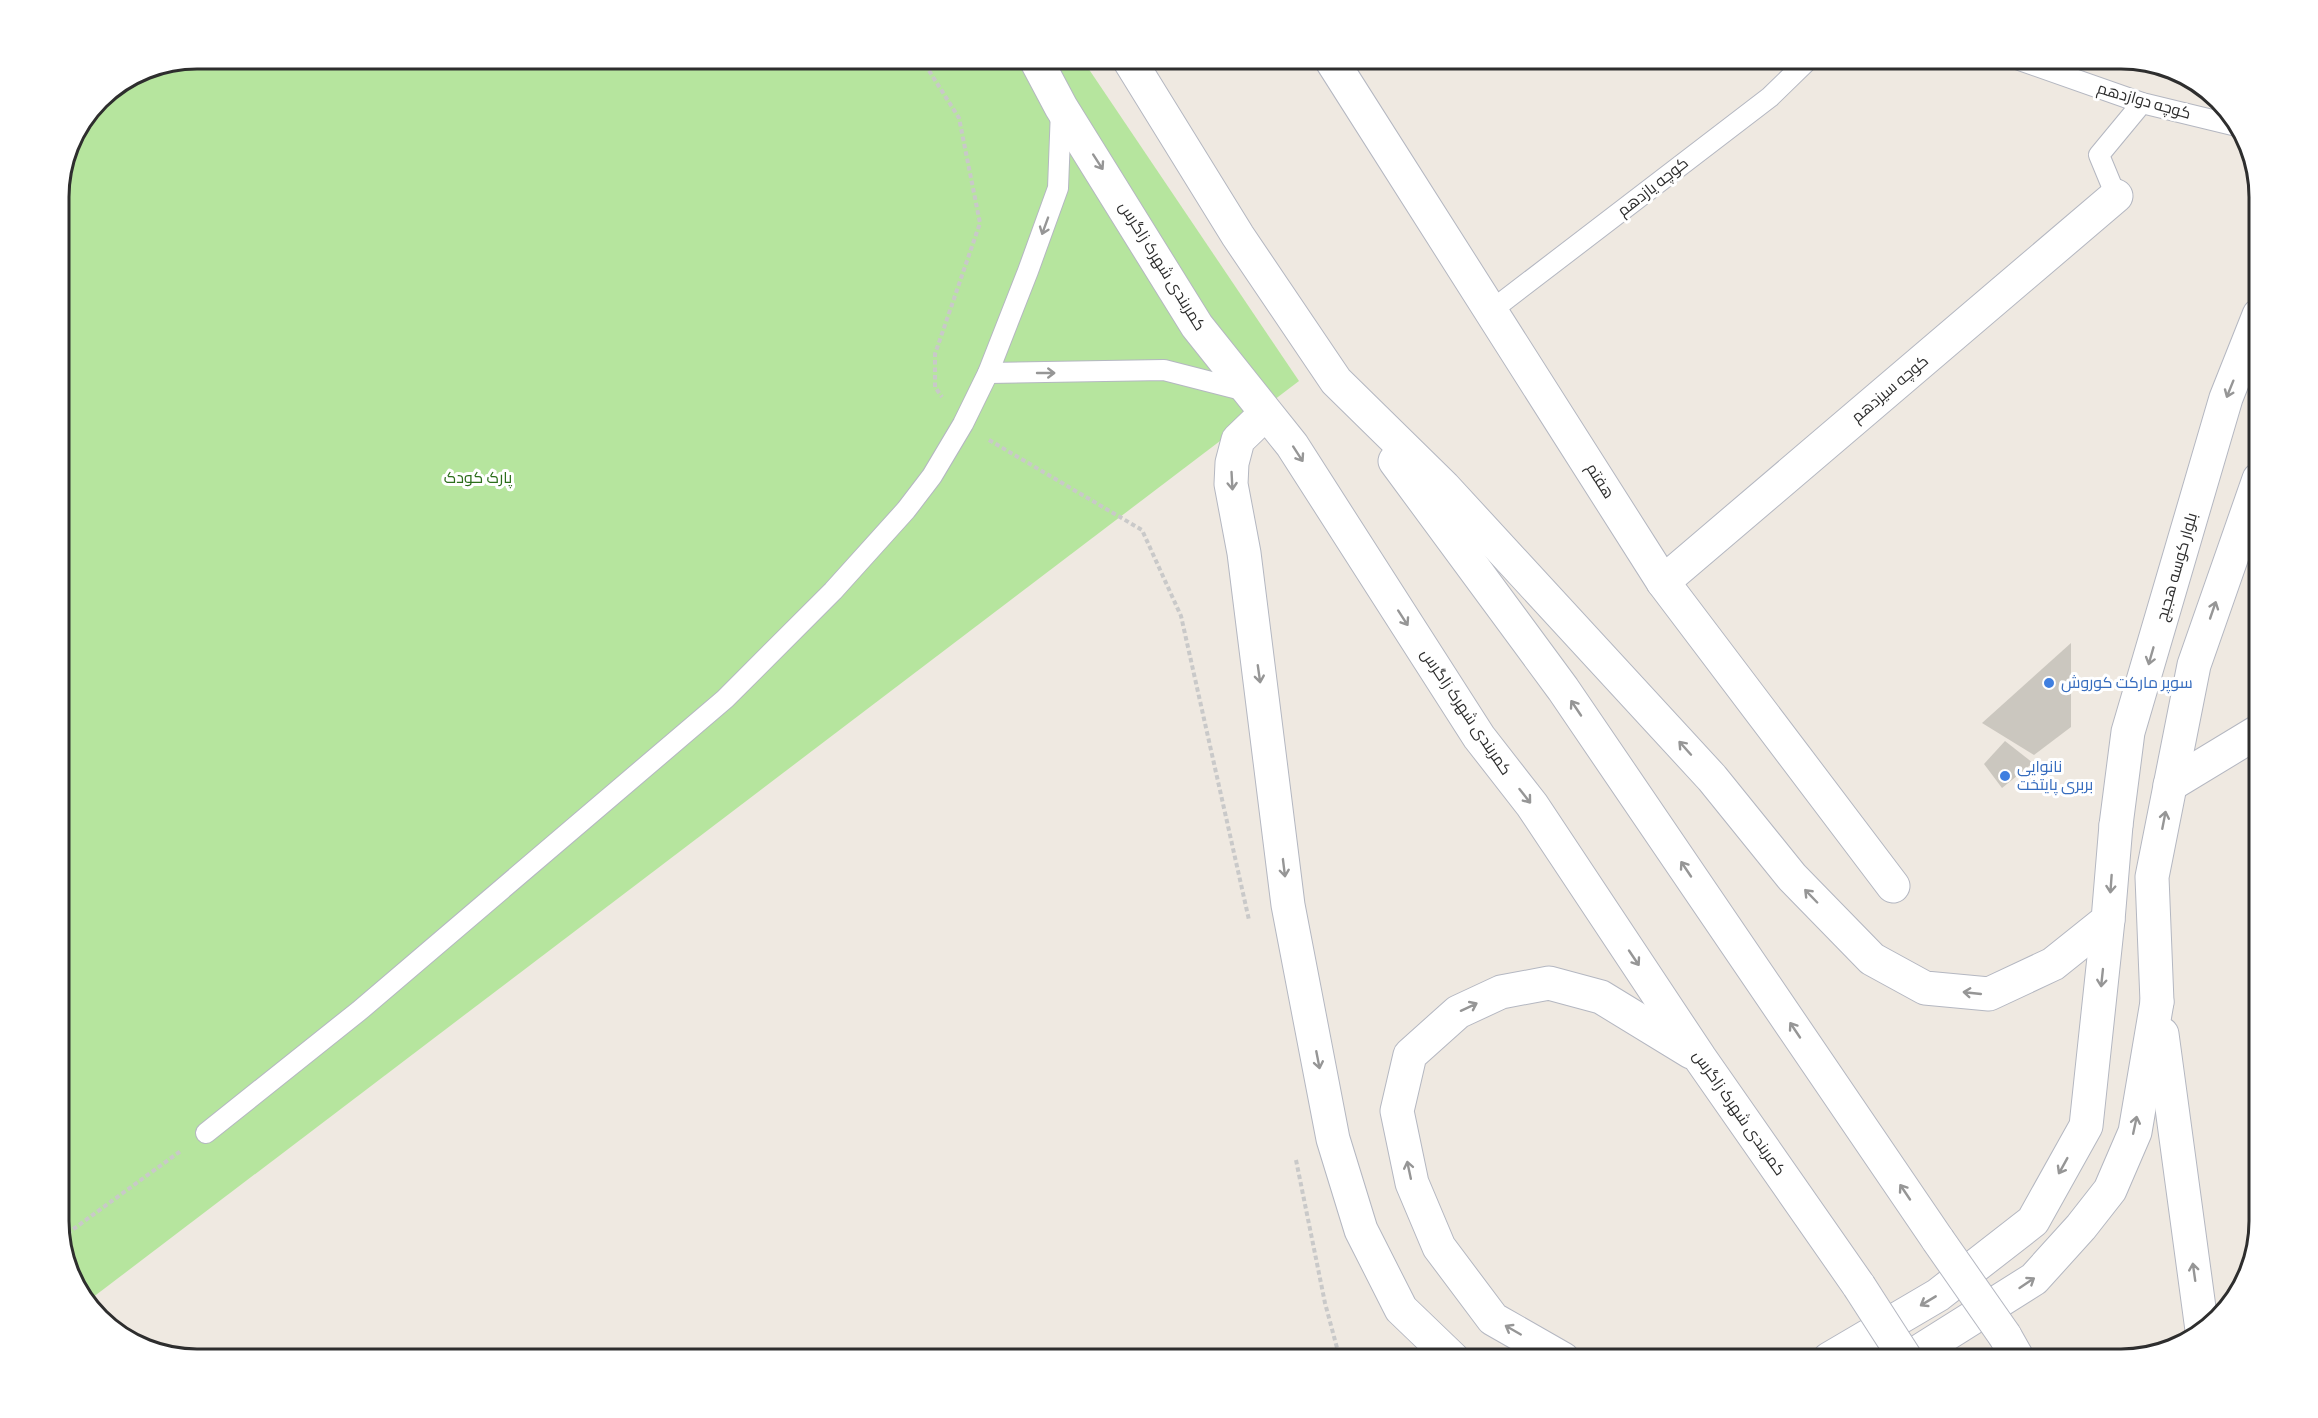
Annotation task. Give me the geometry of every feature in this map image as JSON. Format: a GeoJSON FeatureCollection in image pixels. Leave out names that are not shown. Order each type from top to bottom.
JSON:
{"type":"FeatureCollection","features":[{"type":"Feature","properties":{"kind":"main road","name":"کمربندی شهرک زاگرس"},"geometry":{"type":"LineString","coordinates":[[1041,69],[1061,107],[1197,326],[1292,445],[1479,736],[1532,805],[1700,1058],[1900,1349]]}},
{"type":"Feature","properties":{"kind":"main road"},"geometry":{"type":"LineString","coordinates":[[1135,69],[1238,236],[1336,381],[1563,689],[2012,1348]]}},
{"type":"Feature","properties":{"kind":"main road","name":"هفتم"},"geometry":{"type":"LineString","coordinates":[[1337,69],[1663,582],[1893,886]]}},
{"type":"Feature","properties":{"kind":"main road","name":"کوچه سیزدهم"},"geometry":{"type":"LineString","coordinates":[[1663,582],[2116,196]]}},
{"type":"Feature","properties":{"kind":"main road","name":"بلوار کوسه هجیج"},"geometry":{"type":"LineString","coordinates":[[2108,920],[2116,825],[2128,732],[2226,398],[2249,340]]}},
{"type":"Feature","properties":{"kind":"main road"},"geometry":{"type":"LineString","coordinates":[[1336,381],[1460,504],[1712,778],[1792,877],[1872,959],[1925,988],[1989,994],[2053,964],[2108,920]]}},
{"type":"Feature","properties":{"kind":"main road"},"geometry":{"type":"LineString","coordinates":[[1258,403],[1238,440],[1232,463],[1231,484],[1244,553],[1288,905],[1333,1139],[1361,1230],[1401,1309],[1443,1349]]}},
{"type":"Feature","properties":{"kind":"main road"},"geometry":{"type":"LineString","coordinates":[[2201,1321],[2157,1002],[2152,877],[2194,665],[2249,507]]}},
{"type":"Feature","properties":{"kind":"main road"},"geometry":{"type":"LineString","coordinates":[[2170,785],[2249,737]]}},
{"type":"Feature","properties":{"kind":"main road"},"geometry":{"type":"LineString","coordinates":[[1846,1349],[1938,1295],[2033,1221],[2086,1126],[2108,920]]}},
{"type":"Feature","properties":{"kind":"main road"},"geometry":{"type":"LineString","coordinates":[[1546,1349],[1493,1319],[1439,1247],[1412,1183],[1397,1111],[1410,1055],[1458,1012],[1501,992],[1549,983],[1601,997],[1700,1058]]}},
{"type":"Feature","properties":{"kind":"main road"},"geometry":{"type":"LineString","coordinates":[[1923,1349],[2034,1279],[2081,1227],[2110,1190],[2135,1132],[2157,1002]]}},
{"type":"Feature","properties":{"kind":"lane","name":"کوچه یازدهم"},"geometry":{"type":"LineString","coordinates":[[1492,310],[1770,97],[1799,69]]}},
{"type":"Feature","properties":{"kind":"lane","name":"کوچه دوازدهم"},"geometry":{"type":"LineString","coordinates":[[2045,69],[2142,103],[2225,123]]}},
{"type":"Feature","properties":{"kind":"lane"},"geometry":{"type":"LineString","coordinates":[[2116,196],[2099,155],[2142,103]]}},
{"type":"Feature","properties":{"kind":"lane"},"geometry":{"type":"LineString","coordinates":[[206,1133],[359,1011],[725,699],[833,591],[906,510],[932,476],[963,424],[988,373],[1059,188],[1061,107]]}},
{"type":"Feature","properties":{"kind":"lane"},"geometry":{"type":"LineString","coordinates":[[988,373],[1164,370],[1258,403]]}},
{"type":"Feature","properties":{"kind":"path"},"geometry":{"type":"LineString","coordinates":[[928,69],[959,118],[980,223],[934,354],[934,387],[963,424],[1142,530],[1181,616],[1250,926]]}},
{"type":"Feature","properties":{"kind":"path"},"geometry":{"type":"LineString","coordinates":[[69,1232],[206,1133]]}},
{"type":"Feature","properties":{"kind":"path"},"geometry":{"type":"LineString","coordinates":[[1294,1150],[1325,1303],[1337,1349]]}},
{"type":"Feature","properties":{"kind":"green space","name":"پارک کودک"},"geometry":{"type":"Polygon","coordinates":[[[197,69],[1089,69],[1299,381],[94,1297],[82,1278],[76,1262],[69,1229],[69,189],[73,164],[86,133],[95,119],[126,91],[164,73],[197,69]]]}},
{"type":"Feature","properties":{"kind":"building","name":"سوپر مارکت کوروش"},"geometry":{"type":"Polygon","coordinates":[[[2071,643],[2071,727],[2034,755],[1982,723],[2071,643]]]}},
{"type":"Feature","properties":{"kind":"building","name":"نانوایی بربری پایتخت"},"geometry":{"type":"Polygon","coordinates":[[[2005,741],[2033,763],[2002,788],[1984,764],[2005,741]]]}},
{"type":"Feature","properties":{"kind":"place","name":"سوپر مارکت کوروش"},"geometry":{"type":"Point","coordinates":[2049,683]}},
{"type":"Feature","properties":{"kind":"place","name":"نانوایی بربری پایتخت"},"geometry":{"type":"Point","coordinates":[2005,776]}}]}
